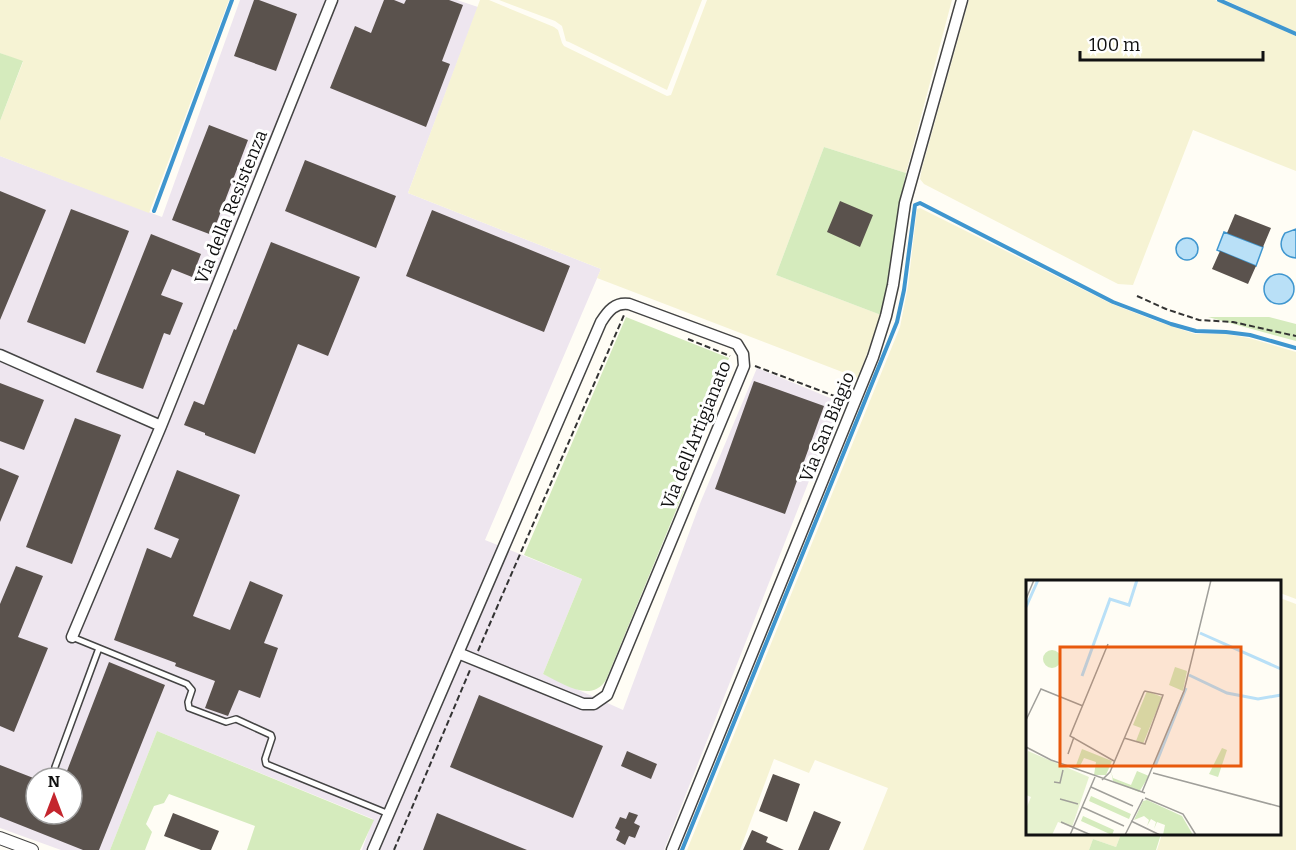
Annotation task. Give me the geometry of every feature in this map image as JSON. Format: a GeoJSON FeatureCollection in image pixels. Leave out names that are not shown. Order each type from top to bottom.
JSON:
{"type":"FeatureCollection","features":[{"type":"Feature","properties":{"kind":"street","name":"Via della Resistenza"},"geometry":{"type":"LineString","coordinates":[[72,637],[161,426],[332,0]]}},
{"type":"Feature","properties":{"kind":"street","name":"Via San Biagio"},"geometry":{"type":"LineString","coordinates":[[672,850],[873,357],[893,285],[905,203],[962,0]]}},
{"type":"Feature","properties":{"kind":"street","name":"Via dell'Artigianato"},"geometry":{"type":"LineString","coordinates":[[373,850],[389,814],[458,653],[601,322],[611,308],[622,303],[629,304],[737,344],[743,354],[744,366],[607,695],[594,704],[583,704],[458,653]]}},
{"type":"Feature","properties":{"kind":"street"},"geometry":{"type":"LineString","coordinates":[[0,355],[161,426]]}},
{"type":"Feature","properties":{"kind":"street"},"geometry":{"type":"LineString","coordinates":[[0,838],[32,850]]}},
{"type":"Feature","properties":{"kind":"lane"},"geometry":{"type":"LineString","coordinates":[[72,637],[187,684],[192,690],[188,702],[189,708],[226,722],[236,719],[271,735],[265,759],[266,764],[389,814]]}},
{"type":"Feature","properties":{"kind":"lane"},"geometry":{"type":"LineString","coordinates":[[57,766],[99,648]]}},
{"type":"Feature","properties":{"kind":"path"},"geometry":{"type":"LineString","coordinates":[[1137,296],[1199,320],[1233,322],[1296,336]]}},
{"type":"Feature","properties":{"kind":"path"},"geometry":{"type":"LineString","coordinates":[[394,850],[626,315]]}},
{"type":"Feature","properties":{"kind":"path"},"geometry":{"type":"LineString","coordinates":[[680,336],[854,404]]}},
{"type":"Feature","properties":{"kind":"shaded area"},"geometry":{"type":"Polygon","coordinates":[[[0,0],[229,0],[149,213],[0,156],[0,121],[23,62],[0,53],[0,0]]]}},
{"type":"Feature","properties":{"kind":"shaded area"},"geometry":{"type":"Polygon","coordinates":[[[240,0],[457,0],[478,7],[408,193],[601,269],[485,540],[582,579],[543,674],[623,710],[701,501],[757,368],[840,402],[664,850],[362,850],[373,819],[157,731],[110,850],[61,850],[0,828],[0,156],[162,217],[240,0]]]}},
{"type":"Feature","properties":{"kind":"shaded area"},"geometry":{"type":"Polygon","coordinates":[[[480,0],[489,0],[554,27],[558,30],[564,46],[667,96],[671,95],[707,0],[952,0],[906,173],[824,147],[776,275],[881,315],[858,378],[597,278],[601,269],[408,193],[480,0]]]}},
{"type":"Feature","properties":{"kind":"shaded area"},"geometry":{"type":"Polygon","coordinates":[[[499,0],[702,0],[667,90],[566,41],[562,26],[555,21],[499,0]]]}},
{"type":"Feature","properties":{"kind":"shaded area"},"geometry":{"type":"Polygon","coordinates":[[[969,0],[1215,0],[1296,36],[1296,171],[1193,130],[1133,285],[1118,284],[924,184],[920,179],[922,168],[969,0]]]}},
{"type":"Feature","properties":{"kind":"shaded area"},"geometry":{"type":"Polygon","coordinates":[[[1225,0],[1296,0],[1296,32],[1225,0]]]}},
{"type":"Feature","properties":{"kind":"shaded area"},"geometry":{"type":"Polygon","coordinates":[[[920,208],[1112,304],[1156,321],[1195,334],[1226,334],[1249,338],[1296,352],[1296,599],[1281,593],[1281,580],[1026,580],[1026,835],[1121,835],[1116,847],[1093,839],[1089,850],[863,850],[888,788],[815,760],[809,773],[774,759],[740,850],[687,850],[900,327],[908,286],[917,209],[920,208]]]}},
{"type":"Feature","properties":{"kind":"shaded area"},"geometry":{"type":"Polygon","coordinates":[[[1281,598],[1296,604],[1296,850],[1157,850],[1162,835],[1281,835],[1281,598]]]}},
{"type":"Feature","properties":{"kind":"green space"},"geometry":{"type":"Polygon","coordinates":[[[0,53],[23,61],[0,121],[0,53]]]}},
{"type":"Feature","properties":{"kind":"green space"},"geometry":{"type":"Polygon","coordinates":[[[824,147],[906,173],[881,315],[776,275],[824,147]]]}},
{"type":"Feature","properties":{"kind":"green space"},"geometry":{"type":"Polygon","coordinates":[[[626,317],[729,358],[676,487],[684,491],[606,680],[600,687],[584,691],[567,686],[543,674],[582,579],[524,555],[626,317]]]}},
{"type":"Feature","properties":{"kind":"green space"},"geometry":{"type":"Polygon","coordinates":[[[1208,317],[1269,317],[1296,324],[1296,341],[1208,317]]]}},
{"type":"Feature","properties":{"kind":"green space"},"geometry":{"type":"Polygon","coordinates":[[[157,731],[374,820],[360,850],[247,850],[255,826],[169,794],[164,803],[154,806],[146,824],[152,832],[145,850],[110,850],[157,731]]]}},
{"type":"Feature","properties":{"kind":"green space"},"geometry":{"type":"Polygon","coordinates":[[[1121,835],[1161,835],[1156,850],[1089,850],[1093,839],[1116,847],[1121,835]]]}},
{"type":"Feature","properties":{"kind":"water"},"geometry":{"type":"Polygon","coordinates":[[[1296,229],[1296,258],[1284,253],[1281,242],[1285,233],[1296,229]]]}},
{"type":"Feature","properties":{"kind":"water"},"geometry":{"type":"Polygon","coordinates":[[[1224,232],[1263,247],[1256,266],[1217,250],[1224,232]]]}},
{"type":"Feature","properties":{"kind":"water"},"geometry":{"type":"Polygon","coordinates":[[[1187,238],[1195,241],[1198,249],[1195,257],[1187,260],[1179,257],[1176,249],[1179,241],[1187,238]]]}},
{"type":"Feature","properties":{"kind":"water"},"geometry":{"type":"Polygon","coordinates":[[[1279,274],[1290,278],[1294,289],[1290,300],[1279,304],[1268,300],[1264,289],[1268,278],[1279,274]]]}},
{"type":"Feature","properties":{"kind":"building"},"geometry":{"type":"Polygon","coordinates":[[[254,0],[297,14],[276,71],[234,56],[254,0]]]}},
{"type":"Feature","properties":{"kind":"building"},"geometry":{"type":"Polygon","coordinates":[[[384,0],[394,0],[404,4],[406,0],[449,0],[463,5],[442,61],[450,64],[426,127],[330,88],[355,26],[371,33],[384,0]]]}},
{"type":"Feature","properties":{"kind":"building"},"geometry":{"type":"Polygon","coordinates":[[[209,125],[248,140],[212,235],[172,220],[209,125]]]}},
{"type":"Feature","properties":{"kind":"building"},"geometry":{"type":"Polygon","coordinates":[[[305,160],[396,196],[376,248],[285,211],[305,160]]]}},
{"type":"Feature","properties":{"kind":"building"},"geometry":{"type":"Polygon","coordinates":[[[0,191],[46,210],[0,320],[0,191]]]}},
{"type":"Feature","properties":{"kind":"building"},"geometry":{"type":"Polygon","coordinates":[[[840,201],[873,215],[860,247],[827,232],[840,201]]]}},
{"type":"Feature","properties":{"kind":"building"},"geometry":{"type":"Polygon","coordinates":[[[71,209],[129,231],[85,344],[27,322],[71,209]]]}},
{"type":"Feature","properties":{"kind":"building"},"geometry":{"type":"Polygon","coordinates":[[[432,210],[570,266],[544,332],[406,276],[432,210]]]}},
{"type":"Feature","properties":{"kind":"building"},"geometry":{"type":"Polygon","coordinates":[[[1235,214],[1271,228],[1263,247],[1227,233],[1235,214]]]}},
{"type":"Feature","properties":{"kind":"building"},"geometry":{"type":"Polygon","coordinates":[[[151,234],[201,254],[192,277],[172,269],[161,295],[183,303],[170,335],[164,333],[143,389],[96,372],[151,234]]]}},
{"type":"Feature","properties":{"kind":"building"},"geometry":{"type":"Polygon","coordinates":[[[271,242],[360,277],[328,356],[298,344],[255,454],[184,425],[194,401],[204,405],[271,242]]]}},
{"type":"Feature","properties":{"kind":"building"},"geometry":{"type":"Polygon","coordinates":[[[1220,251],[1256,266],[1248,284],[1212,269],[1220,251]]]}},
{"type":"Feature","properties":{"kind":"building"},"geometry":{"type":"Polygon","coordinates":[[[754,381],[824,406],[785,514],[715,489],[754,381]]]}},
{"type":"Feature","properties":{"kind":"building"},"geometry":{"type":"Polygon","coordinates":[[[0,383],[44,400],[24,450],[0,441],[0,383]]]}},
{"type":"Feature","properties":{"kind":"building"},"geometry":{"type":"Polygon","coordinates":[[[75,418],[121,435],[72,564],[26,547],[75,418]]]}},
{"type":"Feature","properties":{"kind":"building"},"geometry":{"type":"Polygon","coordinates":[[[0,468],[19,476],[0,522],[0,468]]]}},
{"type":"Feature","properties":{"kind":"building"},"geometry":{"type":"Polygon","coordinates":[[[177,470],[240,495],[193,616],[230,630],[250,581],[283,595],[264,643],[278,648],[260,698],[239,690],[228,716],[205,708],[215,681],[175,666],[176,663],[114,640],[147,548],[171,558],[179,539],[154,529],[177,470]]]}},
{"type":"Feature","properties":{"kind":"building"},"geometry":{"type":"Polygon","coordinates":[[[16,566],[43,576],[18,637],[48,648],[14,732],[0,726],[0,604],[16,566]]]}},
{"type":"Feature","properties":{"kind":"building"},"geometry":{"type":"Polygon","coordinates":[[[109,662],[165,685],[99,850],[83,850],[0,817],[0,765],[24,774],[24,826],[84,826],[84,766],[69,766],[109,662]]]}},
{"type":"Feature","properties":{"kind":"building"},"geometry":{"type":"Polygon","coordinates":[[[479,695],[603,746],[573,818],[450,767],[479,695]]]}},
{"type":"Feature","properties":{"kind":"building"},"geometry":{"type":"Polygon","coordinates":[[[627,751],[657,764],[651,779],[621,766],[627,751]]]}},
{"type":"Feature","properties":{"kind":"building"},"geometry":{"type":"Polygon","coordinates":[[[773,774],[800,784],[787,822],[759,811],[773,774]]]}},
{"type":"Feature","properties":{"kind":"building"},"geometry":{"type":"Polygon","coordinates":[[[814,811],[841,822],[829,850],[798,850],[814,811]]]}},
{"type":"Feature","properties":{"kind":"building"},"geometry":{"type":"Polygon","coordinates":[[[629,812],[638,815],[634,823],[640,826],[635,838],[629,836],[625,845],[616,840],[620,831],[615,828],[620,817],[626,819],[629,812]]]}},
{"type":"Feature","properties":{"kind":"building"},"geometry":{"type":"Polygon","coordinates":[[[173,813],[219,831],[211,850],[201,850],[164,836],[173,813]]]}},
{"type":"Feature","properties":{"kind":"building"},"geometry":{"type":"Polygon","coordinates":[[[437,813],[527,850],[423,850],[437,813]]]}},
{"type":"Feature","properties":{"kind":"building"},"geometry":{"type":"Polygon","coordinates":[[[752,830],[768,837],[766,842],[784,850],[743,850],[752,830]]]}},
{"type":"Feature","properties":{"kind":"waterway"},"geometry":{"type":"LineString","coordinates":[[154,211],[232,0]]}},
{"type":"Feature","properties":{"kind":"waterway"},"geometry":{"type":"LineString","coordinates":[[1219,0],[1296,34]]}},
{"type":"Feature","properties":{"kind":"waterway"},"geometry":{"type":"LineString","coordinates":[[682,850],[897,322],[904,290],[915,205],[920,203],[1113,302],[1171,324],[1196,331],[1250,335],[1296,348]]}}]}
